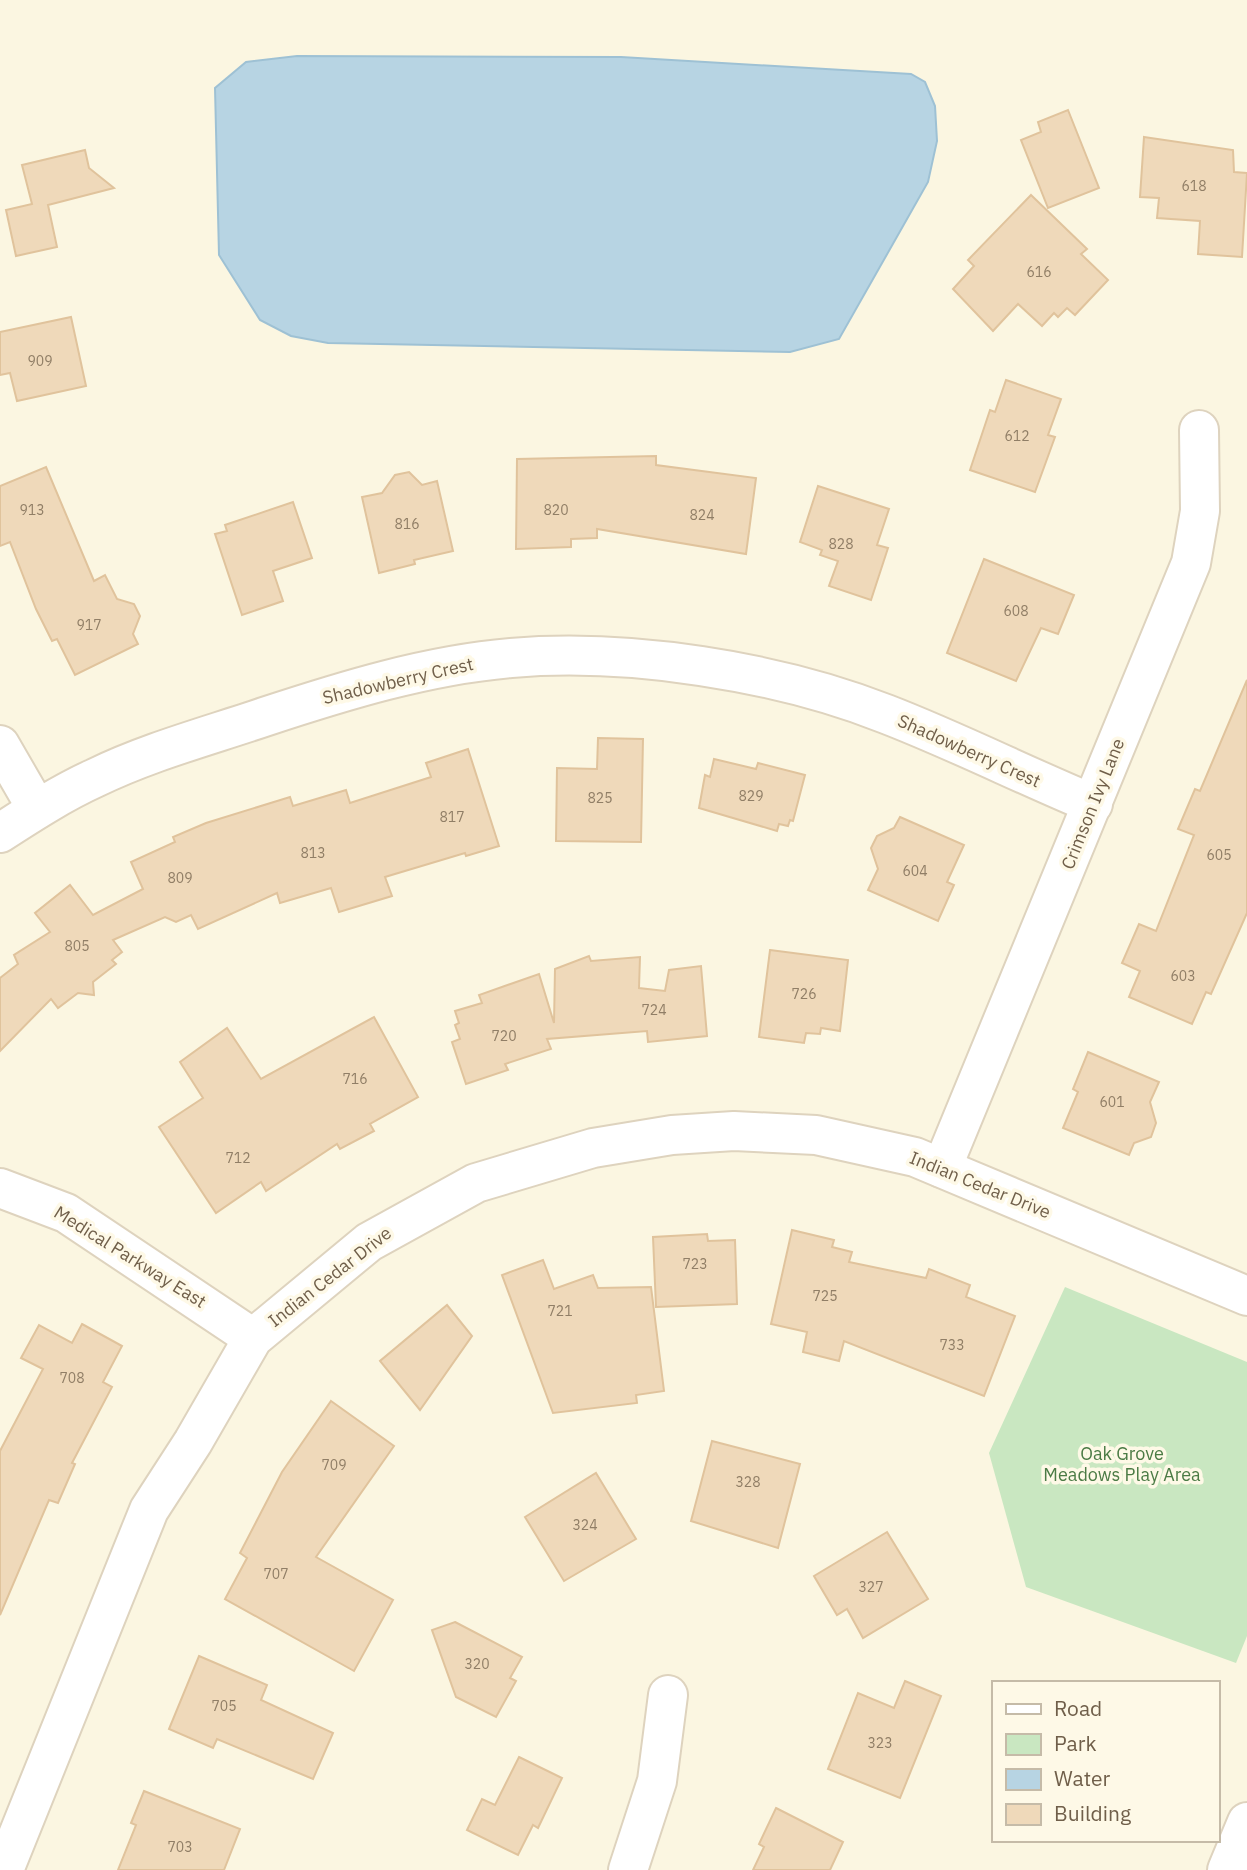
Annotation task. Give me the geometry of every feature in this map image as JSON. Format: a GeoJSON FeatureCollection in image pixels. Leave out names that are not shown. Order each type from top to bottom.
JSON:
{"type":"FeatureCollection","features":[{"type":"Feature","properties":{"kind":"street","name":"Crimson Ivy Lane"},"geometry":{"type":"LineString","coordinates":[[942,1168],[1191,563],[1200,511],[1199,430]]}},
{"type":"Feature","properties":{"kind":"street","name":"Shadowberry Crest"},"geometry":{"type":"LineString","coordinates":[[0,833],[37,809],[107,773],[316,700],[428,671],[510,658],[559,656],[642,659],[682,664],[806,689],[884,713],[1093,804]]}},
{"type":"Feature","properties":{"kind":"street"},"geometry":{"type":"LineString","coordinates":[[0,745],[37,809]]}},
{"type":"Feature","properties":{"kind":"street","name":"Indian Cedar Drive"},"geometry":{"type":"LineString","coordinates":[[4,1870],[149,1510],[194,1442],[253,1338],[369,1242],[404,1220],[475,1183],[593,1147],[672,1135],[722,1132],[816,1135],[915,1157],[1247,1296]]}},
{"type":"Feature","properties":{"kind":"street","name":"Medical Parkway East"},"geometry":{"type":"LineString","coordinates":[[0,1188],[66,1213],[253,1338]]}},
{"type":"Feature","properties":{"kind":"street"},"geometry":{"type":"LineString","coordinates":[[628,1870],[657,1781],[668,1695]]}},
{"type":"Feature","properties":{"kind":"street"},"geometry":{"type":"LineString","coordinates":[[1227,1870],[1247,1822]]}},
{"type":"Feature","properties":{"kind":"green space","name":"Oak Grove Meadows Play Area"},"geometry":{"type":"Polygon","coordinates":[[[1065,1287],[1247,1362],[1247,1636],[1236,1663],[1026,1587],[989,1453],[1065,1287]]]}},
{"type":"Feature","properties":{"kind":"water"},"geometry":{"type":"Polygon","coordinates":[[[297,56],[621,57],[911,74],[925,82],[935,106],[937,141],[928,182],[839,339],[790,352],[328,343],[291,336],[260,320],[219,255],[215,88],[246,62],[297,56]]]}},
{"type":"Feature","properties":{"kind":"building"},"geometry":{"type":"Polygon","coordinates":[[[1068,110],[1099,188],[1048,208],[1021,140],[1041,132],[1038,122],[1068,110]]]}},
{"type":"Feature","properties":{"kind":"building"},"geometry":{"type":"Polygon","coordinates":[[[1144,137],[1233,150],[1234,172],[1247,173],[1242,257],[1198,254],[1200,221],[1157,218],[1159,198],[1140,197],[1144,137]]]}},
{"type":"Feature","properties":{"kind":"building"},"geometry":{"type":"Polygon","coordinates":[[[85,150],[89,168],[114,188],[48,205],[57,247],[16,256],[6,210],[32,204],[22,165],[85,150]]]}},
{"type":"Feature","properties":{"kind":"building"},"geometry":{"type":"Polygon","coordinates":[[[1031,195],[1087,249],[1081,254],[1108,280],[1075,315],[1067,308],[1058,317],[1054,313],[1042,326],[1018,304],[993,331],[953,289],[974,266],[968,260],[1031,195]]]}},
{"type":"Feature","properties":{"kind":"building"},"geometry":{"type":"Polygon","coordinates":[[[71,317],[86,386],[17,401],[10,373],[0,375],[0,332],[71,317]]]}},
{"type":"Feature","properties":{"kind":"building"},"geometry":{"type":"Polygon","coordinates":[[[1006,380],[1061,399],[1048,435],[1055,437],[1035,492],[970,470],[990,410],[995,412],[1006,380]]]}},
{"type":"Feature","properties":{"kind":"building"},"geometry":{"type":"Polygon","coordinates":[[[656,456],[656,465],[756,478],[746,554],[597,529],[597,538],[571,539],[571,547],[516,549],[517,459],[656,456]]]}},
{"type":"Feature","properties":{"kind":"building"},"geometry":{"type":"Polygon","coordinates":[[[46,467],[94,581],[105,575],[117,599],[134,604],[140,616],[133,634],[138,644],[75,675],[57,639],[52,641],[36,609],[10,542],[0,546],[0,486],[46,467]]]}},
{"type":"Feature","properties":{"kind":"building"},"geometry":{"type":"Polygon","coordinates":[[[409,472],[422,485],[437,481],[453,551],[414,560],[415,564],[379,573],[362,497],[382,493],[395,475],[409,472]]]}},
{"type":"Feature","properties":{"kind":"building"},"geometry":{"type":"Polygon","coordinates":[[[818,486],[889,509],[877,545],[888,548],[871,600],[829,586],[838,561],[820,555],[822,550],[800,542],[818,486]]]}},
{"type":"Feature","properties":{"kind":"building"},"geometry":{"type":"Polygon","coordinates":[[[293,502],[312,558],[273,571],[283,601],[242,615],[215,534],[227,531],[225,525],[293,502]]]}},
{"type":"Feature","properties":{"kind":"building"},"geometry":{"type":"Polygon","coordinates":[[[984,559],[1074,595],[1058,634],[1041,628],[1016,681],[947,653],[984,559]]]}},
{"type":"Feature","properties":{"kind":"building"},"geometry":{"type":"Polygon","coordinates":[[[1247,680],[1247,913],[1211,994],[1206,992],[1192,1024],[1129,997],[1140,971],[1122,963],[1139,924],[1156,931],[1194,835],[1178,829],[1195,789],[1200,791],[1247,680]]]}},
{"type":"Feature","properties":{"kind":"building"},"geometry":{"type":"Polygon","coordinates":[[[598,738],[643,739],[641,842],[556,841],[557,768],[597,769],[598,738]]]}},
{"type":"Feature","properties":{"kind":"building"},"geometry":{"type":"Polygon","coordinates":[[[468,749],[499,846],[466,856],[465,853],[385,877],[392,896],[339,912],[331,888],[280,903],[277,893],[198,929],[191,915],[176,922],[165,917],[113,940],[122,952],[112,960],[116,964],[93,982],[94,995],[78,993],[58,1008],[51,999],[0,1051],[0,978],[18,964],[14,955],[50,932],[35,913],[70,885],[93,915],[143,889],[131,862],[175,842],[173,837],[206,823],[290,797],[293,806],[346,790],[350,803],[431,777],[426,763],[468,749]]]}},
{"type":"Feature","properties":{"kind":"building"},"geometry":{"type":"Polygon","coordinates":[[[714,759],[756,769],[758,763],[805,775],[793,821],[790,820],[788,826],[779,824],[777,831],[699,808],[705,775],[710,777],[714,759]]]}},
{"type":"Feature","properties":{"kind":"building"},"geometry":{"type":"Polygon","coordinates":[[[900,817],[964,845],[947,882],[954,885],[938,921],[868,890],[878,869],[871,848],[877,836],[894,828],[900,817]]]}},
{"type":"Feature","properties":{"kind":"building"},"geometry":{"type":"Polygon","coordinates":[[[770,950],[848,960],[840,1031],[821,1028],[820,1034],[806,1033],[804,1043],[759,1037],[770,950]]]}},
{"type":"Feature","properties":{"kind":"building"},"geometry":{"type":"Polygon","coordinates":[[[589,956],[591,961],[640,957],[639,988],[665,991],[669,970],[701,966],[707,1036],[648,1042],[647,1031],[547,1039],[551,1049],[505,1064],[508,1070],[466,1084],[452,1042],[460,1039],[455,1025],[459,1023],[455,1011],[482,1003],[479,995],[539,974],[554,1023],[555,969],[589,956]]]}},
{"type":"Feature","properties":{"kind":"building"},"geometry":{"type":"Polygon","coordinates":[[[374,1017],[418,1097],[370,1124],[374,1131],[340,1149],[337,1144],[266,1191],[261,1182],[216,1213],[159,1127],[203,1098],[180,1062],[227,1028],[261,1079],[374,1017]]]}},
{"type":"Feature","properties":{"kind":"building"},"geometry":{"type":"Polygon","coordinates":[[[1088,1052],[1159,1082],[1150,1102],[1156,1123],[1151,1137],[1134,1143],[1129,1155],[1063,1128],[1078,1092],[1073,1089],[1088,1052]]]}},
{"type":"Feature","properties":{"kind":"building"},"geometry":{"type":"Polygon","coordinates":[[[792,1230],[834,1240],[832,1247],[852,1252],[849,1262],[926,1278],[929,1269],[970,1285],[966,1297],[1015,1316],[984,1396],[844,1341],[839,1361],[803,1352],[807,1332],[771,1324],[792,1230]]]}},
{"type":"Feature","properties":{"kind":"building"},"geometry":{"type":"Polygon","coordinates":[[[707,1234],[708,1241],[735,1240],[737,1304],[656,1307],[653,1237],[707,1234]]]}},
{"type":"Feature","properties":{"kind":"building"},"geometry":{"type":"Polygon","coordinates":[[[543,1260],[554,1289],[593,1275],[598,1288],[651,1287],[664,1391],[636,1395],[637,1403],[553,1413],[502,1275],[543,1260]]]}},
{"type":"Feature","properties":{"kind":"building"},"geometry":{"type":"Polygon","coordinates":[[[447,1305],[472,1336],[420,1410],[380,1361],[447,1305]]]}},
{"type":"Feature","properties":{"kind":"building"},"geometry":{"type":"Polygon","coordinates":[[[82,1324],[122,1346],[103,1382],[112,1387],[72,1463],[75,1464],[58,1503],[49,1500],[0,1615],[0,1451],[43,1369],[21,1358],[39,1325],[72,1343],[82,1324]]]}},
{"type":"Feature","properties":{"kind":"building"},"geometry":{"type":"Polygon","coordinates":[[[331,1401],[394,1446],[316,1557],[393,1600],[354,1671],[225,1599],[247,1558],[240,1553],[282,1472],[331,1401]]]}},
{"type":"Feature","properties":{"kind":"building"},"geometry":{"type":"Polygon","coordinates":[[[712,1441],[800,1464],[778,1548],[691,1521],[712,1441]]]}},
{"type":"Feature","properties":{"kind":"building"},"geometry":{"type":"Polygon","coordinates":[[[596,1473],[636,1539],[564,1581],[525,1517],[596,1473]]]}},
{"type":"Feature","properties":{"kind":"building"},"geometry":{"type":"Polygon","coordinates":[[[887,1532],[928,1599],[863,1638],[847,1609],[837,1615],[814,1576],[887,1532]]]}},
{"type":"Feature","properties":{"kind":"building"},"geometry":{"type":"Polygon","coordinates":[[[455,1622],[522,1657],[510,1678],[516,1681],[496,1717],[456,1697],[432,1630],[455,1622]]]}},
{"type":"Feature","properties":{"kind":"building"},"geometry":{"type":"Polygon","coordinates":[[[199,1656],[267,1685],[261,1700],[333,1733],[313,1779],[217,1739],[213,1748],[169,1729],[199,1656]]]}},
{"type":"Feature","properties":{"kind":"building"},"geometry":{"type":"Polygon","coordinates":[[[905,1681],[941,1696],[900,1798],[828,1769],[858,1693],[894,1708],[905,1681]]]}},
{"type":"Feature","properties":{"kind":"building"},"geometry":{"type":"Polygon","coordinates":[[[519,1757],[562,1778],[538,1828],[533,1825],[518,1855],[467,1830],[482,1799],[495,1805],[519,1757]]]}},
{"type":"Feature","properties":{"kind":"building"},"geometry":{"type":"Polygon","coordinates":[[[144,1791],[240,1829],[224,1870],[118,1870],[136,1825],[131,1823],[144,1791]]]}},
{"type":"Feature","properties":{"kind":"building"},"geometry":{"type":"Polygon","coordinates":[[[776,1808],[843,1842],[830,1870],[753,1870],[764,1847],[759,1844],[776,1808]]]}}]}
